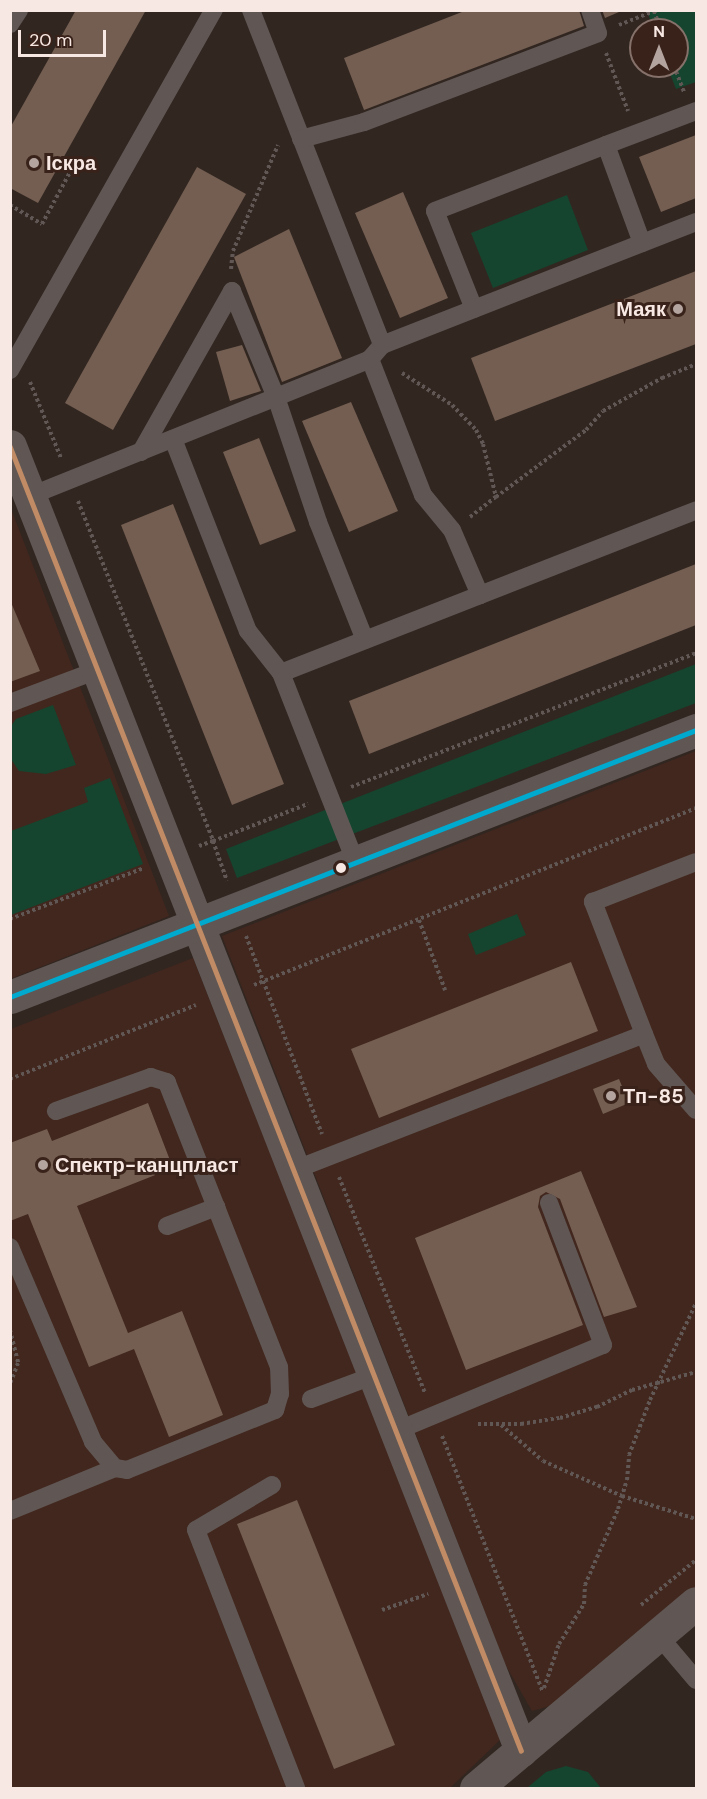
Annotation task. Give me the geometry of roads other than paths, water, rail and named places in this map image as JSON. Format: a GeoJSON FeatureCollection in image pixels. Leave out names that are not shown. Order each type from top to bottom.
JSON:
{"type":"FeatureCollection","features":[{"type":"Feature","properties":{"kind":"street"},"geometry":{"type":"LineString","coordinates":[[10,446],[521,1750]]}},
{"type":"Feature","properties":{"kind":"street"},"geometry":{"type":"LineString","coordinates":[[10,997],[696,730]]}},
{"type":"Feature","properties":{"kind":"street"},"geometry":{"type":"LineString","coordinates":[[476,1788],[696,1603]]}},
{"type":"Feature","properties":{"kind":"lane"},"geometry":{"type":"LineString","coordinates":[[10,24],[19,10]]}},
{"type":"Feature","properties":{"kind":"lane"},"geometry":{"type":"LineString","coordinates":[[10,370],[214,10]]}},
{"type":"Feature","properties":{"kind":"lane"},"geometry":{"type":"LineString","coordinates":[[251,10],[301,139],[376,352],[423,495],[452,530],[480,595]]}},
{"type":"Feature","properties":{"kind":"lane"},"geometry":{"type":"LineString","coordinates":[[301,139],[364,123],[598,33],[590,10]]}},
{"type":"Feature","properties":{"kind":"lane"},"geometry":{"type":"LineString","coordinates":[[474,309],[435,211],[696,111]]}},
{"type":"Feature","properties":{"kind":"lane"},"geometry":{"type":"LineString","coordinates":[[606,145],[642,243]]}},
{"type":"Feature","properties":{"kind":"lane"},"geometry":{"type":"LineString","coordinates":[[30,496],[276,397],[474,309],[696,222]]}},
{"type":"Feature","properties":{"kind":"lane"},"geometry":{"type":"LineString","coordinates":[[141,452],[232,291],[276,397],[318,522],[365,640]]}},
{"type":"Feature","properties":{"kind":"lane"},"geometry":{"type":"LineString","coordinates":[[173,439],[248,631],[281,673],[356,863]]}},
{"type":"Feature","properties":{"kind":"lane"},"geometry":{"type":"LineString","coordinates":[[281,673],[696,510]]}},
{"type":"Feature","properties":{"kind":"lane"},"geometry":{"type":"LineString","coordinates":[[10,703],[98,670]]}},
{"type":"Feature","properties":{"kind":"lane"},"geometry":{"type":"LineString","coordinates":[[696,862],[593,902],[656,1064],[696,1110]]}},
{"type":"Feature","properties":{"kind":"lane"},"geometry":{"type":"LineString","coordinates":[[294,1170],[644,1034]]}},
{"type":"Feature","properties":{"kind":"lane"},"geometry":{"type":"LineString","coordinates":[[10,1511],[115,1468],[127,1470],[275,1410],[280,1394],[279,1367],[166,1082],[151,1077],[56,1111]]}},
{"type":"Feature","properties":{"kind":"lane"},"geometry":{"type":"LineString","coordinates":[[396,1431],[603,1345],[549,1203]]}},
{"type":"Feature","properties":{"kind":"lane"},"geometry":{"type":"LineString","coordinates":[[168,1226],[216,1208]]}},
{"type":"Feature","properties":{"kind":"lane"},"geometry":{"type":"LineString","coordinates":[[10,1247],[93,1442],[115,1468]]}},
{"type":"Feature","properties":{"kind":"lane"},"geometry":{"type":"LineString","coordinates":[[311,1399],[375,1375]]}},
{"type":"Feature","properties":{"kind":"lane"},"geometry":{"type":"LineString","coordinates":[[272,1485],[196,1530],[296,1788]]}},
{"type":"Feature","properties":{"kind":"lane"},"geometry":{"type":"LineString","coordinates":[[658,1635],[696,1680]]}},
{"type":"Feature","properties":{"kind":"place","name":"Іскра"},"geometry":{"type":"Point","coordinates":[34,163]}},
{"type":"Feature","properties":{"kind":"place","name":"Маяк"},"geometry":{"type":"Point","coordinates":[678,309]}},
{"type":"Feature","properties":{"kind":"place","name":"Тп-85"},"geometry":{"type":"Point","coordinates":[611,1096]}},
{"type":"Feature","properties":{"kind":"place","name":"Спектр-канцпласт"},"geometry":{"type":"Point","coordinates":[43,1165]}}]}
